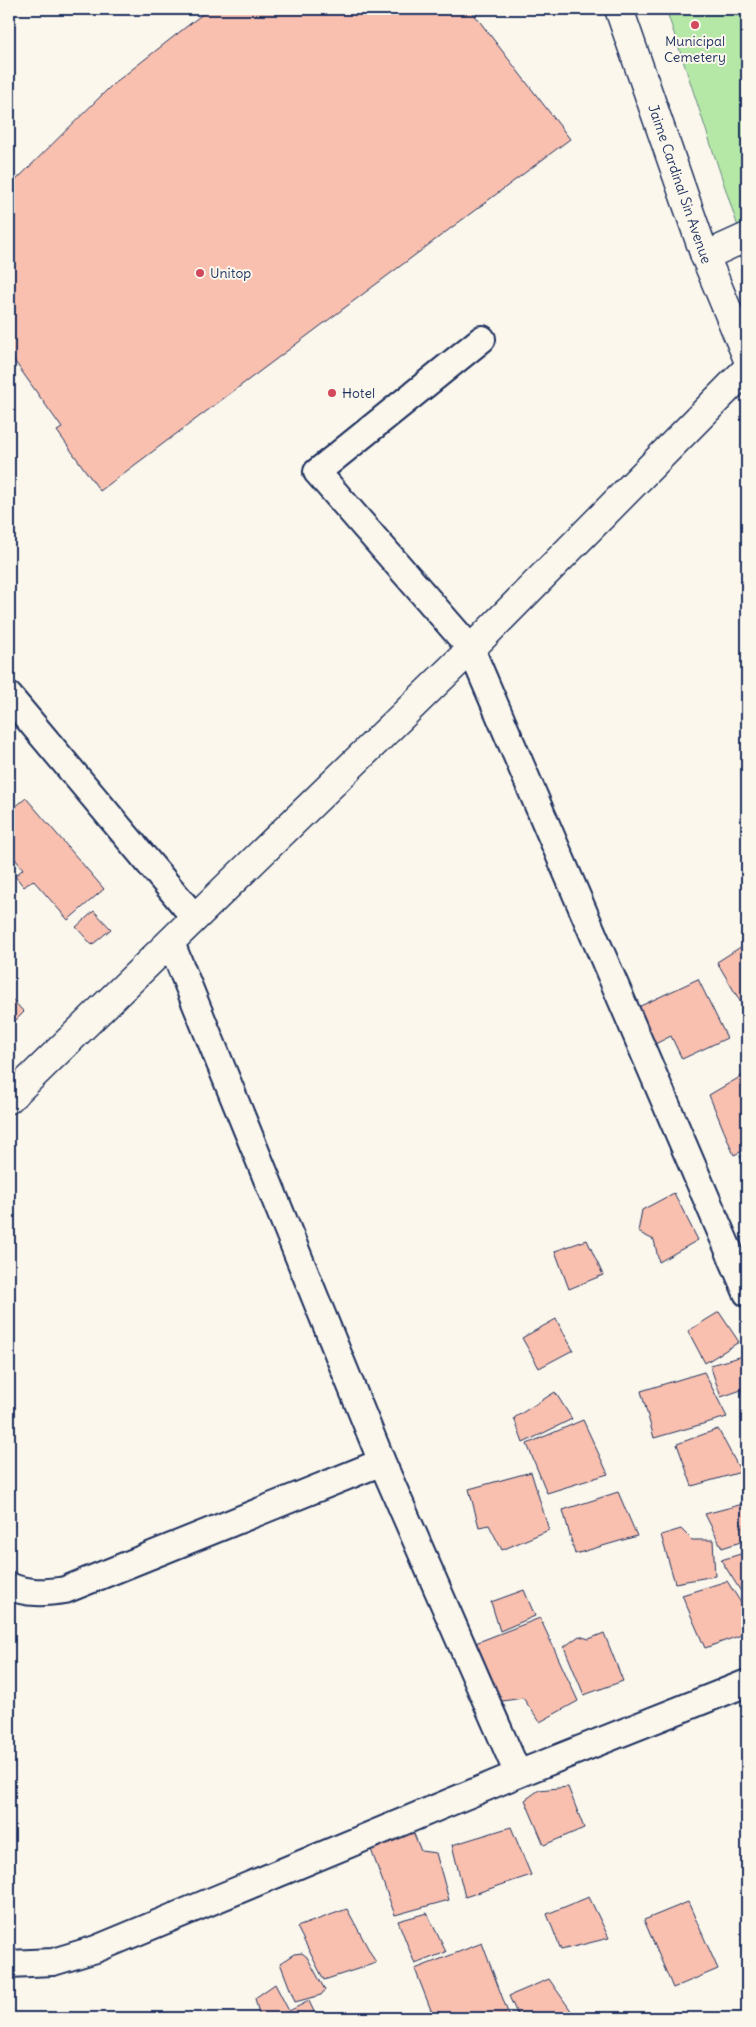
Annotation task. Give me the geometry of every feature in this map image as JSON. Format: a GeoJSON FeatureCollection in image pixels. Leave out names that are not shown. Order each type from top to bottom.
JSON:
{"type":"FeatureCollection","features":[{"type":"Feature","properties":{"kind":"street","name":"Jaime Cardinal Sin Avenue"},"geometry":{"type":"LineString","coordinates":[[619,9],[705,256],[747,357]]}},
{"type":"Feature","properties":{"kind":"street"},"geometry":{"type":"LineString","coordinates":[[705,256],[747,237]]}},
{"type":"Feature","properties":{"kind":"street"},"geometry":{"type":"LineString","coordinates":[[482,339],[316,472],[471,649],[747,1293]]}},
{"type":"Feature","properties":{"kind":"street"},"geometry":{"type":"LineString","coordinates":[[9,1099],[471,649],[747,369]]}},
{"type":"Feature","properties":{"kind":"street"},"geometry":{"type":"LineString","coordinates":[[9,696],[195,918]]}},
{"type":"Feature","properties":{"kind":"street"},"geometry":{"type":"LineString","coordinates":[[171,943],[382,1462],[518,1774]]}},
{"type":"Feature","properties":{"kind":"street"},"geometry":{"type":"LineString","coordinates":[[9,1586],[32,1592],[50,1593],[65,1590],[382,1462]]}},
{"type":"Feature","properties":{"kind":"street"},"geometry":{"type":"LineString","coordinates":[[9,1964],[53,1962],[96,1949],[518,1774],[747,1683]]}},
{"type":"Feature","properties":{"kind":"green space"},"geometry":{"type":"Polygon","coordinates":[[[666,9],[747,9],[747,254],[666,9]]]}},
{"type":"Feature","properties":{"kind":"building","name":"Unitop"},"geometry":{"type":"Polygon","coordinates":[[[209,9],[470,9],[570,139],[100,491],[57,431],[62,428],[13,359],[9,361],[9,187],[112,85],[209,9]]]}},
{"type":"Feature","properties":{"kind":"building"},"geometry":{"type":"Polygon","coordinates":[[[26,798],[104,889],[68,920],[33,880],[24,887],[15,876],[23,869],[9,851],[9,812],[26,798]]]}},
{"type":"Feature","properties":{"kind":"building"},"geometry":{"type":"Polygon","coordinates":[[[94,911],[111,929],[92,945],[76,927],[94,911]]]}},
{"type":"Feature","properties":{"kind":"building"},"geometry":{"type":"Polygon","coordinates":[[[747,943],[747,1005],[744,1008],[717,962],[747,943]]]}},
{"type":"Feature","properties":{"kind":"building"},"geometry":{"type":"Polygon","coordinates":[[[698,979],[727,1038],[682,1059],[671,1036],[653,1045],[636,1008],[698,979]]]}},
{"type":"Feature","properties":{"kind":"building"},"geometry":{"type":"Polygon","coordinates":[[[9,996],[24,1012],[9,1027],[9,996]]]}},
{"type":"Feature","properties":{"kind":"building"},"geometry":{"type":"Polygon","coordinates":[[[747,1073],[747,1149],[734,1155],[709,1095],[747,1073]]]}},
{"type":"Feature","properties":{"kind":"building"},"geometry":{"type":"Polygon","coordinates":[[[747,1153],[747,1173],[740,1156],[747,1153]]]}},
{"type":"Feature","properties":{"kind":"building"},"geometry":{"type":"Polygon","coordinates":[[[674,1193],[698,1240],[659,1262],[654,1240],[638,1232],[642,1210],[674,1193]]]}},
{"type":"Feature","properties":{"kind":"building"},"geometry":{"type":"Polygon","coordinates":[[[587,1240],[603,1275],[569,1289],[555,1251],[587,1240]]]}},
{"type":"Feature","properties":{"kind":"building"},"geometry":{"type":"Polygon","coordinates":[[[719,1312],[739,1342],[705,1363],[688,1331],[719,1312]]]}},
{"type":"Feature","properties":{"kind":"building"},"geometry":{"type":"Polygon","coordinates":[[[556,1319],[573,1350],[539,1368],[522,1338],[556,1319]]]}},
{"type":"Feature","properties":{"kind":"building"},"geometry":{"type":"Polygon","coordinates":[[[747,1355],[747,1388],[721,1397],[710,1365],[747,1355]]]}},
{"type":"Feature","properties":{"kind":"building"},"geometry":{"type":"Polygon","coordinates":[[[704,1372],[727,1417],[654,1438],[641,1391],[704,1372]]]}},
{"type":"Feature","properties":{"kind":"building"},"geometry":{"type":"Polygon","coordinates":[[[555,1392],[572,1419],[523,1443],[514,1418],[555,1392]]]}},
{"type":"Feature","properties":{"kind":"building"},"geometry":{"type":"Polygon","coordinates":[[[583,1420],[608,1474],[547,1493],[527,1444],[583,1420]]]}},
{"type":"Feature","properties":{"kind":"building"},"geometry":{"type":"Polygon","coordinates":[[[718,1429],[741,1472],[692,1486],[677,1444],[718,1429]]]}},
{"type":"Feature","properties":{"kind":"building"},"geometry":{"type":"Polygon","coordinates":[[[531,1472],[549,1530],[502,1550],[489,1525],[479,1527],[469,1489],[531,1472]]]}},
{"type":"Feature","properties":{"kind":"building"},"geometry":{"type":"Polygon","coordinates":[[[618,1492],[637,1536],[575,1554],[563,1510],[618,1492]]]}},
{"type":"Feature","properties":{"kind":"building"},"geometry":{"type":"Polygon","coordinates":[[[747,1503],[747,1540],[722,1548],[705,1514],[747,1503]]]}},
{"type":"Feature","properties":{"kind":"building"},"geometry":{"type":"Polygon","coordinates":[[[681,1529],[692,1540],[713,1540],[715,1576],[675,1583],[661,1535],[681,1529]]]}},
{"type":"Feature","properties":{"kind":"building"},"geometry":{"type":"Polygon","coordinates":[[[747,1552],[747,1601],[721,1560],[747,1552]]]}},
{"type":"Feature","properties":{"kind":"building"},"geometry":{"type":"Polygon","coordinates":[[[727,1581],[747,1612],[747,1633],[705,1648],[682,1595],[727,1581]]]}},
{"type":"Feature","properties":{"kind":"building"},"geometry":{"type":"Polygon","coordinates":[[[524,1590],[535,1616],[500,1631],[491,1602],[524,1590]]]}},
{"type":"Feature","properties":{"kind":"building"},"geometry":{"type":"Polygon","coordinates":[[[540,1618],[578,1701],[540,1722],[523,1698],[496,1702],[473,1644],[540,1618]]]}},
{"type":"Feature","properties":{"kind":"building"},"geometry":{"type":"Polygon","coordinates":[[[604,1633],[623,1681],[584,1695],[564,1647],[579,1636],[589,1639],[604,1633]]]}},
{"type":"Feature","properties":{"kind":"building"},"geometry":{"type":"Polygon","coordinates":[[[568,1787],[584,1828],[544,1845],[525,1800],[539,1790],[568,1787]]]}},
{"type":"Feature","properties":{"kind":"building"},"geometry":{"type":"Polygon","coordinates":[[[511,1827],[531,1875],[465,1897],[452,1845],[511,1827]]]}},
{"type":"Feature","properties":{"kind":"building"},"geometry":{"type":"Polygon","coordinates":[[[412,1829],[421,1851],[436,1853],[449,1900],[395,1915],[369,1844],[412,1829]]]}},
{"type":"Feature","properties":{"kind":"building"},"geometry":{"type":"Polygon","coordinates":[[[589,1897],[609,1938],[561,1950],[547,1914],[589,1897]]]}},
{"type":"Feature","properties":{"kind":"building"},"geometry":{"type":"Polygon","coordinates":[[[688,1902],[718,1969],[673,1988],[644,1920],[688,1902]]]}},
{"type":"Feature","properties":{"kind":"building"},"geometry":{"type":"Polygon","coordinates":[[[347,1909],[376,1963],[324,1980],[297,1927],[347,1909]]]}},
{"type":"Feature","properties":{"kind":"building"},"geometry":{"type":"Polygon","coordinates":[[[427,1913],[446,1952],[415,1964],[398,1921],[427,1913]]]}},
{"type":"Feature","properties":{"kind":"building"},"geometry":{"type":"Polygon","coordinates":[[[482,1943],[510,2018],[434,2018],[415,1969],[482,1943]]]}},
{"type":"Feature","properties":{"kind":"building"},"geometry":{"type":"Polygon","coordinates":[[[302,1953],[307,1957],[325,1990],[321,1995],[295,2002],[280,1963],[294,1954],[302,1953]]]}},
{"type":"Feature","properties":{"kind":"building"},"geometry":{"type":"Polygon","coordinates":[[[549,1979],[576,2018],[519,2018],[509,1996],[549,1979]]]}},
{"type":"Feature","properties":{"kind":"building"},"geometry":{"type":"Polygon","coordinates":[[[275,1984],[289,2011],[309,2001],[317,2018],[260,2018],[255,1998],[275,1984]]]}},
{"type":"Feature","properties":{"kind":"place","name":"Municipal Cemetery"},"geometry":{"type":"Point","coordinates":[695,25]}},
{"type":"Feature","properties":{"kind":"place","name":"Unitop"},"geometry":{"type":"Point","coordinates":[200,273]}},
{"type":"Feature","properties":{"kind":"place","name":"Hotel"},"geometry":{"type":"Point","coordinates":[332,393]}}]}
